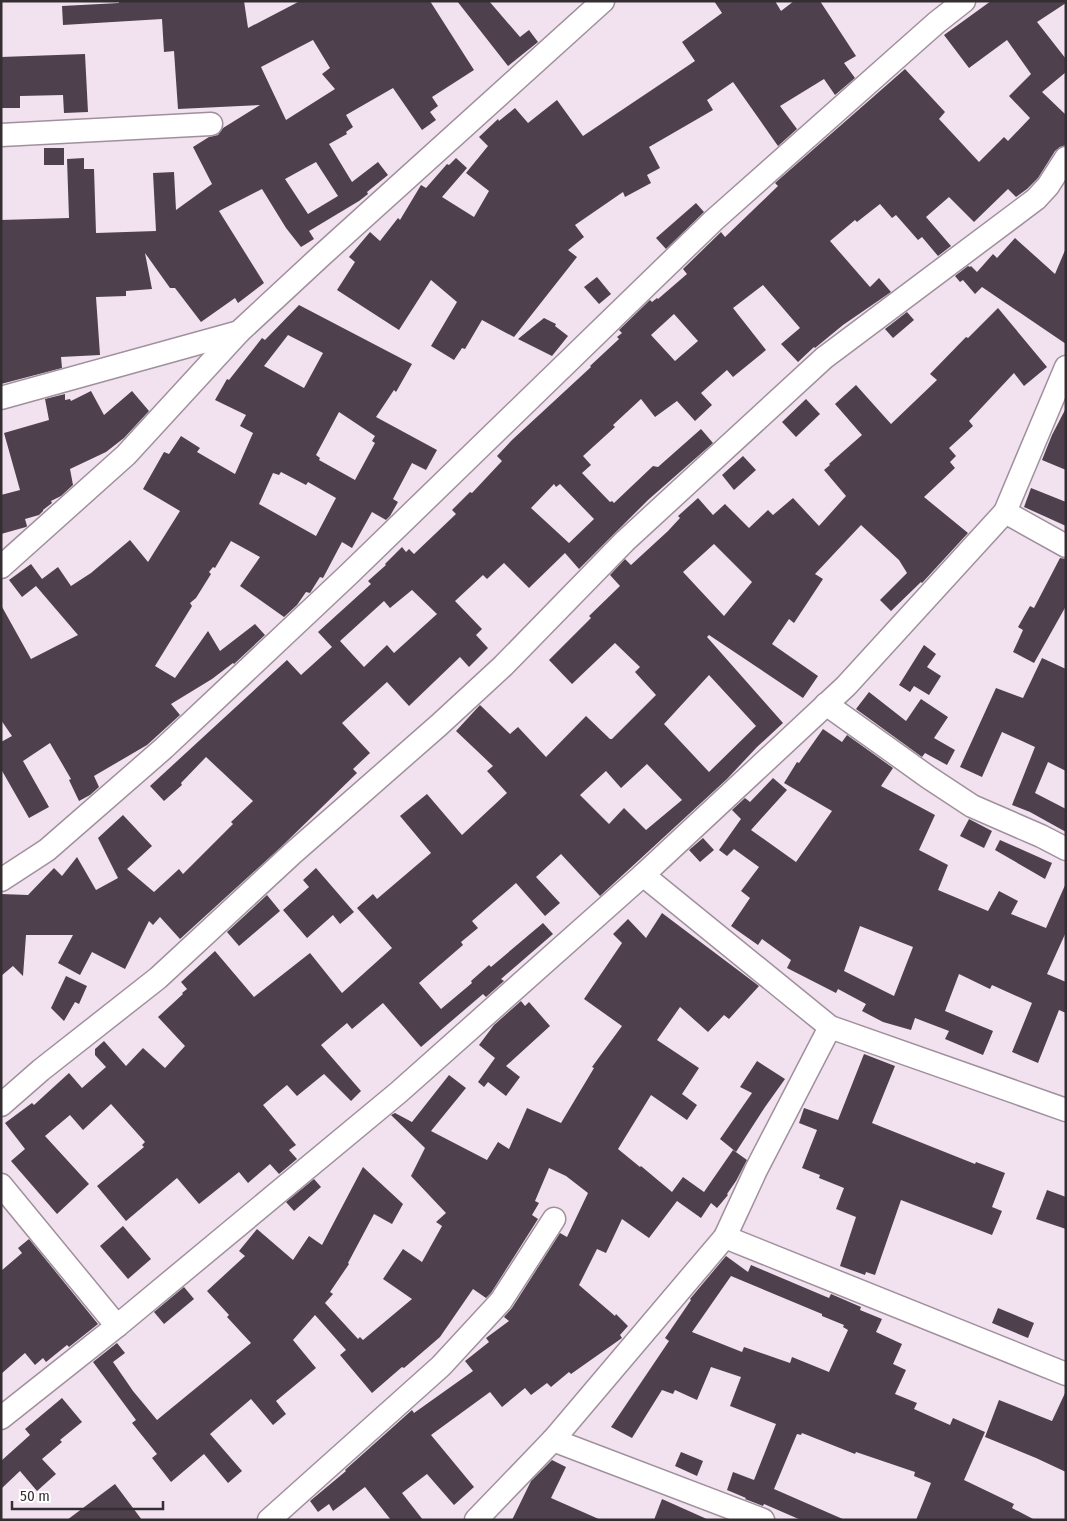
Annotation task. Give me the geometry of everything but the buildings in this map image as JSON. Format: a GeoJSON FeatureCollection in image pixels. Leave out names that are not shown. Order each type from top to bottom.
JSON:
{"type":"FeatureCollection","features":[{"type":"Feature","properties":{"kind":"street"},"geometry":{"type":"LineString","coordinates":[[1,566],[126,454],[240,332],[603,1]]}},
{"type":"Feature","properties":{"kind":"street"},"geometry":{"type":"LineString","coordinates":[[1,880],[47,850],[164,748],[348,575],[714,220],[936,23],[964,1]]}},
{"type":"Feature","properties":{"kind":"street"},"geometry":{"type":"LineString","coordinates":[[1,135],[211,124]]}},
{"type":"Feature","properties":{"kind":"street"},"geometry":{"type":"LineString","coordinates":[[1,1104],[158,978],[293,853],[438,725],[502,666],[625,541],[824,358],[1036,199],[1048,186],[1066,158]]}},
{"type":"Feature","properties":{"kind":"street"},"geometry":{"type":"LineString","coordinates":[[1,398],[240,332]]}},
{"type":"Feature","properties":{"kind":"street"},"geometry":{"type":"LineString","coordinates":[[1,1418],[116,1326],[399,1092],[643,875],[846,686],[1005,512],[1066,367]]}},
{"type":"Feature","properties":{"kind":"street"},"geometry":{"type":"LineString","coordinates":[[1005,512],[1066,546]]}},
{"type":"Feature","properties":{"kind":"street"},"geometry":{"type":"LineString","coordinates":[[826,704],[972,806],[1066,849]]}},
{"type":"Feature","properties":{"kind":"street"},"geometry":{"type":"LineString","coordinates":[[643,875],[830,1027],[1066,1110]]}},
{"type":"Feature","properties":{"kind":"street"},"geometry":{"type":"LineString","coordinates":[[476,1520],[553,1440],[725,1237],[756,1170],[830,1027]]}},
{"type":"Feature","properties":{"kind":"street"},"geometry":{"type":"LineString","coordinates":[[1,1185],[116,1326]]}},
{"type":"Feature","properties":{"kind":"street"},"geometry":{"type":"LineString","coordinates":[[269,1520],[442,1366],[501,1301],[554,1219]]}},
{"type":"Feature","properties":{"kind":"street"},"geometry":{"type":"LineString","coordinates":[[725,1237],[1066,1374]]}},
{"type":"Feature","properties":{"kind":"street"},"geometry":{"type":"LineString","coordinates":[[553,1440],[763,1520]]}}]}
